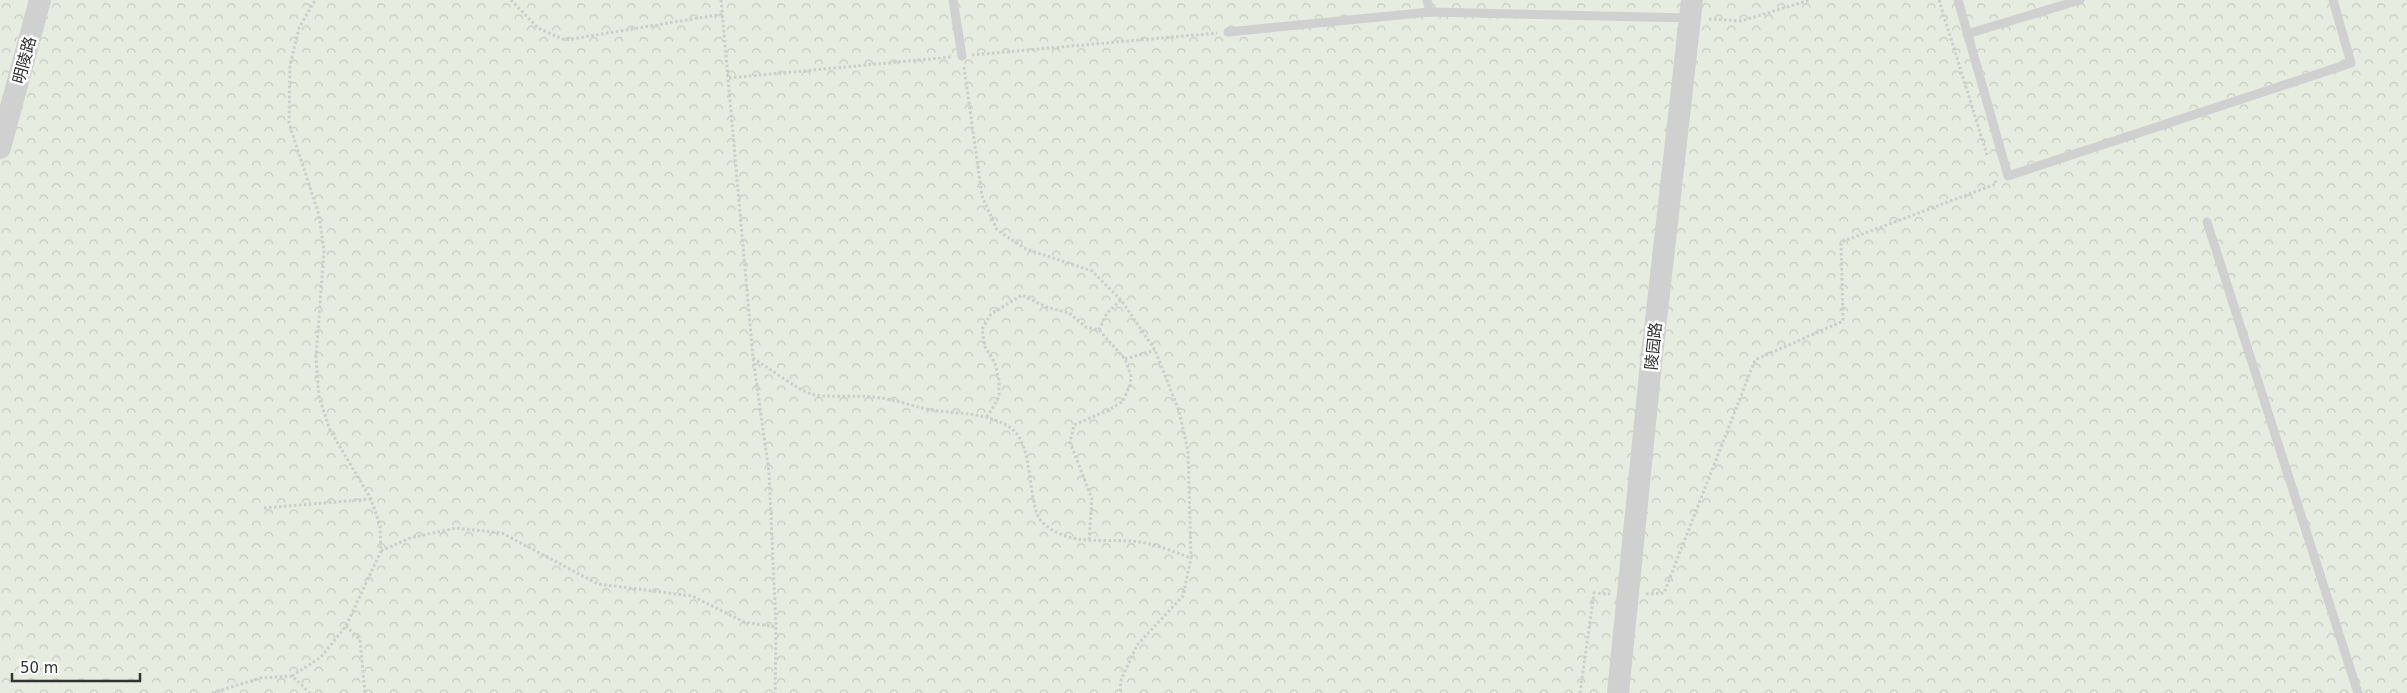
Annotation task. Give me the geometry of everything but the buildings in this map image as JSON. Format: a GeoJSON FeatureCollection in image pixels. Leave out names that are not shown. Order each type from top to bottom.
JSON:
{"type":"FeatureCollection","features":[{"type":"Feature","properties":{"kind":"street","name":"明陵路"},"geometry":{"type":"LineString","coordinates":[[0,148],[40,0]]}},
{"type":"Feature","properties":{"kind":"street","name":"陵园路"},"geometry":{"type":"LineString","coordinates":[[1618,693],[1692,9]]}},
{"type":"Feature","properties":{"kind":"lane"},"geometry":{"type":"LineString","coordinates":[[953,0],[962,56]]}},
{"type":"Feature","properties":{"kind":"lane"},"geometry":{"type":"LineString","coordinates":[[1427,0],[1430,12]]}},
{"type":"Feature","properties":{"kind":"lane"},"geometry":{"type":"LineString","coordinates":[[1958,0],[2008,176],[2351,62],[2334,0]]}},
{"type":"Feature","properties":{"kind":"lane"},"geometry":{"type":"LineString","coordinates":[[1967,34],[2080,0]]}},
{"type":"Feature","properties":{"kind":"lane"},"geometry":{"type":"LineString","coordinates":[[1228,32],[1430,12],[1692,9]]}},
{"type":"Feature","properties":{"kind":"lane"},"geometry":{"type":"LineString","coordinates":[[2207,222],[2358,693]]}},
{"type":"Feature","properties":{"kind":"path"},"geometry":{"type":"LineString","coordinates":[[212,693],[260,678],[292,676],[321,657],[346,626],[381,550],[380,526],[371,499],[330,430],[319,397],[316,358],[324,252],[319,215],[289,122],[290,65],[299,28],[315,0]]}},
{"type":"Feature","properties":{"kind":"path"},"geometry":{"type":"LineString","coordinates":[[511,0],[538,28],[565,40],[723,14]]}},
{"type":"Feature","properties":{"kind":"path"},"geometry":{"type":"LineString","coordinates":[[721,0],[753,358],[769,472],[776,627],[775,693]]}},
{"type":"Feature","properties":{"kind":"path"},"geometry":{"type":"LineString","coordinates":[[1692,9],[1741,21],[1810,0]]}},
{"type":"Feature","properties":{"kind":"path"},"geometry":{"type":"LineString","coordinates":[[1939,0],[1987,156]]}},
{"type":"Feature","properties":{"kind":"path"},"geometry":{"type":"LineString","coordinates":[[729,78],[1228,32]]}},
{"type":"Feature","properties":{"kind":"path"},"geometry":{"type":"LineString","coordinates":[[962,56],[982,196],[998,230],[1026,249],[1092,271],[1121,300],[1155,350],[1179,411],[1188,451],[1191,558],[1183,596],[1137,645],[1121,680],[1120,693]]}},
{"type":"Feature","properties":{"kind":"path"},"geometry":{"type":"LineString","coordinates":[[1580,693],[1594,593],[1664,593],[1754,360],[1843,322],[1841,242],[1996,184],[1993,175]]}},
{"type":"Feature","properties":{"kind":"path"},"geometry":{"type":"LineString","coordinates":[[987,417],[999,397],[999,380],[995,363],[985,346],[982,329],[991,314],[1022,295],[1046,307],[1068,313],[1086,327],[1099,330],[1125,359],[1132,376],[1123,401],[1109,410],[1074,425],[1071,434],[1070,442],[1092,499],[1089,542]]}},
{"type":"Feature","properties":{"kind":"path"},"geometry":{"type":"LineString","coordinates":[[1099,330],[1107,314],[1121,300]]}},
{"type":"Feature","properties":{"kind":"path"},"geometry":{"type":"LineString","coordinates":[[1125,359],[1155,350]]}},
{"type":"Feature","properties":{"kind":"path"},"geometry":{"type":"LineString","coordinates":[[753,358],[811,394],[874,397],[932,410],[979,414],[1009,426],[1018,433],[1026,454],[1041,521],[1054,532],[1089,542],[1130,541],[1163,547],[1191,558]]}},
{"type":"Feature","properties":{"kind":"path"},"geometry":{"type":"LineString","coordinates":[[264,508],[371,499]]}},
{"type":"Feature","properties":{"kind":"path"},"geometry":{"type":"LineString","coordinates":[[381,550],[410,538],[456,528],[502,533],[598,584],[692,596],[744,622],[776,627]]}},
{"type":"Feature","properties":{"kind":"path"},"geometry":{"type":"LineString","coordinates":[[346,626],[360,640],[365,693]]}},
{"type":"Feature","properties":{"kind":"path"},"geometry":{"type":"LineString","coordinates":[[292,676],[310,693]]}},
{"type":"Feature","properties":{"kind":"green space"},"geometry":{"type":"Polygon","coordinates":[[[0,0],[2407,0],[2407,693],[0,693],[0,0]]]}}]}
